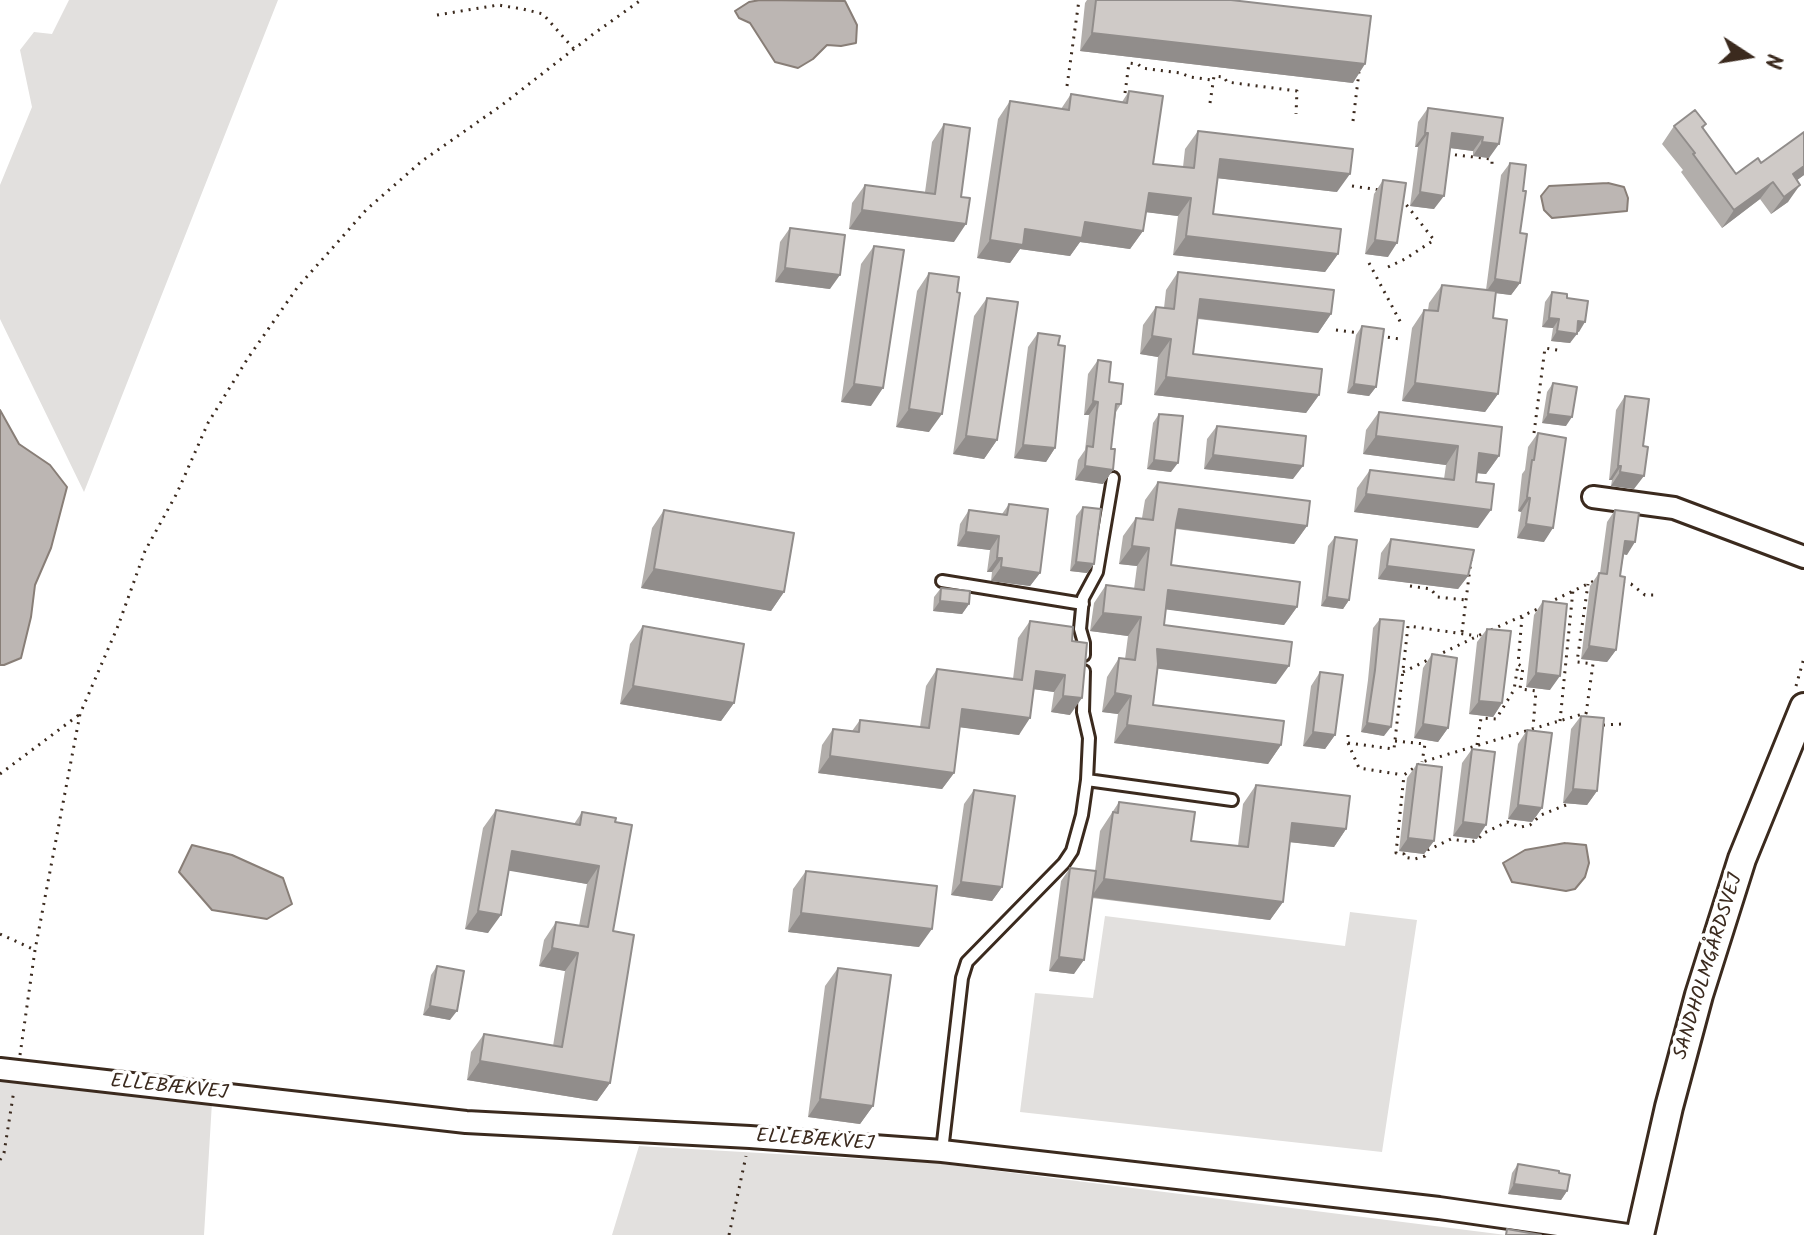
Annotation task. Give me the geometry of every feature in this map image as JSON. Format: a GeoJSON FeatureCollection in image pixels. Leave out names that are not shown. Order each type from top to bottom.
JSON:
{"type":"FeatureCollection","features":[{"type":"Feature","properties":{"kind":"street"},"geometry":{"type":"LineString","coordinates":[[1593,497],[1674,508],[1804,557]]}},
{"type":"Feature","properties":{"kind":"street","name":"SANDHOLMGÅRDSVEJ"},"geometry":{"type":"LineString","coordinates":[[1640,1235],[1699,995],[1742,859],[1804,707]]}},
{"type":"Feature","properties":{"kind":"street","name":"ELLEBÆKVEJ"},"geometry":{"type":"LineString","coordinates":[[9,1070],[466,1122],[942,1151],[1439,1208],[1628,1235]]}},
{"type":"Feature","properties":{"kind":"lane"},"geometry":{"type":"LineString","coordinates":[[942,1151],[962,978],[967,962],[1064,863],[1072,851],[1082,815],[1089,738],[1083,712],[1084,643],[1080,629],[1083,598],[1097,572],[1113,478]]}},
{"type":"Feature","properties":{"kind":"lane"},"geometry":{"type":"LineString","coordinates":[[942,581],[1083,604]]}},
{"type":"Feature","properties":{"kind":"lane"},"geometry":{"type":"LineString","coordinates":[[1087,780],[1232,800]]}},
{"type":"Feature","properties":{"kind":"path"},"geometry":{"type":"LineString","coordinates":[[0,1160],[4,1153],[9,1070],[80,714],[118,626],[145,551],[177,493],[208,423],[297,288],[366,210],[422,161],[641,0]]}},
{"type":"Feature","properties":{"kind":"path"},"geometry":{"type":"LineString","coordinates":[[1067,86],[1079,0]]}},
{"type":"Feature","properties":{"kind":"path"},"geometry":{"type":"LineString","coordinates":[[437,15],[498,5],[523,9],[543,14],[574,49]]}},
{"type":"Feature","properties":{"kind":"path"},"geometry":{"type":"LineString","coordinates":[[1125,93],[1129,63],[1213,81]]}},
{"type":"Feature","properties":{"kind":"path"},"geometry":{"type":"LineString","coordinates":[[1353,121],[1360,65]]}},
{"type":"Feature","properties":{"kind":"path"},"geometry":{"type":"LineString","coordinates":[[1210,103],[1214,76],[1224,77],[1227,82],[1297,91],[1296,114]]}},
{"type":"Feature","properties":{"kind":"path"},"geometry":{"type":"LineString","coordinates":[[1444,159],[1445,153],[1492,159],[1492,165]]}},
{"type":"Feature","properties":{"kind":"path"},"geometry":{"type":"LineString","coordinates":[[1352,186],[1383,191]]}},
{"type":"Feature","properties":{"kind":"path"},"geometry":{"type":"LineString","coordinates":[[1388,267],[1434,240],[1398,193]]}},
{"type":"Feature","properties":{"kind":"path"},"geometry":{"type":"LineString","coordinates":[[1369,263],[1402,325]]}},
{"type":"Feature","properties":{"kind":"path"},"geometry":{"type":"LineString","coordinates":[[1336,330],[1361,333]]}},
{"type":"Feature","properties":{"kind":"path"},"geometry":{"type":"LineString","coordinates":[[1374,335],[1400,339]]}},
{"type":"Feature","properties":{"kind":"path"},"geometry":{"type":"LineString","coordinates":[[1534,433],[1545,348],[1563,351]]}},
{"type":"Feature","properties":{"kind":"path"},"geometry":{"type":"LineString","coordinates":[[1462,633],[1473,549]]}},
{"type":"Feature","properties":{"kind":"path"},"geometry":{"type":"LineString","coordinates":[[1403,672],[1596,580]]}},
{"type":"Feature","properties":{"kind":"path"},"geometry":{"type":"LineString","coordinates":[[1620,582],[1631,584],[1645,595],[1659,595]]}},
{"type":"Feature","properties":{"kind":"path"},"geometry":{"type":"LineString","coordinates":[[1585,724],[1593,664],[1577,662],[1588,584]]}},
{"type":"Feature","properties":{"kind":"path"},"geometry":{"type":"LineString","coordinates":[[1410,586],[1431,589],[1437,597],[1466,600]]}},
{"type":"Feature","properties":{"kind":"path"},"geometry":{"type":"LineString","coordinates":[[1560,721],[1573,590]]}},
{"type":"Feature","properties":{"kind":"path"},"geometry":{"type":"LineString","coordinates":[[1477,745],[1481,718],[1496,719],[1514,690],[1522,617]]}},
{"type":"Feature","properties":{"kind":"path"},"geometry":{"type":"LineString","coordinates":[[1348,743],[1394,749],[1408,626],[1478,636]]}},
{"type":"Feature","properties":{"kind":"path"},"geometry":{"type":"LineString","coordinates":[[1518,664],[1523,667],[1520,689],[1536,691],[1533,728]]}},
{"type":"Feature","properties":{"kind":"path"},"geometry":{"type":"LineString","coordinates":[[1348,735],[1348,743],[1359,768],[1404,775],[1422,762],[1586,713]]}},
{"type":"Feature","properties":{"kind":"path"},"geometry":{"type":"LineString","coordinates":[[0,774],[80,714]]}},
{"type":"Feature","properties":{"kind":"path"},"geometry":{"type":"LineString","coordinates":[[1597,724],[1623,724]]}},
{"type":"Feature","properties":{"kind":"path"},"geometry":{"type":"LineString","coordinates":[[1395,741],[1425,744],[1422,762]]}},
{"type":"Feature","properties":{"kind":"path"},"geometry":{"type":"LineString","coordinates":[[1404,775],[1396,853],[1404,854],[1409,859],[1425,856],[1428,850],[1451,839],[1477,840],[1484,833],[1507,822],[1521,827],[1530,825],[1541,815],[1566,805]]}},
{"type":"Feature","properties":{"kind":"path"},"geometry":{"type":"LineString","coordinates":[[0,934],[35,950]]}},
{"type":"Feature","properties":{"kind":"path"},"geometry":{"type":"LineString","coordinates":[[729,1235],[750,1137]]}},
{"type":"Feature","properties":{"kind":"shaded area"},"geometry":{"type":"Polygon","coordinates":[[[69,0],[278,0],[84,492],[0,319],[0,185],[32,107],[20,50],[34,32],[52,34],[69,0]]]}},
{"type":"Feature","properties":{"kind":"shaded area"},"geometry":{"type":"Polygon","coordinates":[[[845,1],[857,25],[856,43],[827,45],[798,68],[775,62],[750,23],[739,18],[735,11],[749,2],[845,1]]]}},
{"type":"Feature","properties":{"kind":"shaded area"},"geometry":{"type":"Polygon","coordinates":[[[1608,183],[1624,187],[1628,198],[1627,211],[1552,218],[1544,210],[1541,196],[1549,186],[1608,183]]]}},
{"type":"Feature","properties":{"kind":"shaded area"},"geometry":{"type":"Polygon","coordinates":[[[0,410],[19,444],[50,465],[67,487],[51,548],[35,585],[21,658],[4,665],[0,665],[0,410]]]}},
{"type":"Feature","properties":{"kind":"shaded area"},"geometry":{"type":"Polygon","coordinates":[[[1565,843],[1586,845],[1589,863],[1585,877],[1575,889],[1566,891],[1512,882],[1503,863],[1525,850],[1565,843]]]}},
{"type":"Feature","properties":{"kind":"shaded area"},"geometry":{"type":"Polygon","coordinates":[[[192,845],[232,855],[283,878],[292,904],[267,919],[212,910],[179,872],[192,845]]]}},
{"type":"Feature","properties":{"kind":"shaded area"},"geometry":{"type":"Polygon","coordinates":[[[1350,912],[1417,920],[1382,1152],[1020,1112],[1035,993],[1093,998],[1105,916],[1345,946],[1350,912]]]}},
{"type":"Feature","properties":{"kind":"shaded area"},"geometry":{"type":"Polygon","coordinates":[[[0,1076],[212,1102],[204,1235],[0,1235],[0,1076]]]}},
{"type":"Feature","properties":{"kind":"shaded area"},"geometry":{"type":"Polygon","coordinates":[[[639,1146],[934,1163],[1506,1235],[612,1235],[639,1146]]]}},
{"type":"Feature","properties":{"kind":"building"},"geometry":{"type":"Polygon","coordinates":[[[1096,0],[1231,0],[1371,16],[1365,64],[1092,33],[1096,0]]]}},
{"type":"Feature","properties":{"kind":"building"},"geometry":{"type":"Polygon","coordinates":[[[1129,91],[1163,96],[1153,164],[1194,168],[1198,131],[1353,149],[1350,174],[1220,159],[1213,214],[1341,229],[1338,254],[1186,236],[1191,198],[1149,193],[1143,231],[1085,222],[1082,238],[1025,229],[1023,245],[990,240],[1010,101],[1069,110],[1071,94],[1127,103],[1129,91]]]}},
{"type":"Feature","properties":{"kind":"building"},"geometry":{"type":"Polygon","coordinates":[[[1428,108],[1503,118],[1499,144],[1482,142],[1483,137],[1452,133],[1444,196],[1420,192],[1428,108]]]}},
{"type":"Feature","properties":{"kind":"building"},"geometry":{"type":"Polygon","coordinates":[[[1695,110],[1706,124],[1702,127],[1736,174],[1758,158],[1761,163],[1804,132],[1804,166],[1793,174],[1800,185],[1784,197],[1773,182],[1734,210],[1674,126],[1695,110]]]}},
{"type":"Feature","properties":{"kind":"building"},"geometry":{"type":"Polygon","coordinates":[[[944,124],[970,128],[961,197],[970,198],[966,224],[862,210],[865,185],[935,194],[944,124]]]}},
{"type":"Feature","properties":{"kind":"building"},"geometry":{"type":"Polygon","coordinates":[[[1510,163],[1526,165],[1520,233],[1527,234],[1520,283],[1495,279],[1510,163]]]}},
{"type":"Feature","properties":{"kind":"building"},"geometry":{"type":"Polygon","coordinates":[[[1383,180],[1406,183],[1397,243],[1375,240],[1383,180]]]}},
{"type":"Feature","properties":{"kind":"building"},"geometry":{"type":"Polygon","coordinates":[[[790,228],[845,235],[840,275],[785,268],[790,228]]]}},
{"type":"Feature","properties":{"kind":"building"},"geometry":{"type":"Polygon","coordinates":[[[874,246],[904,250],[883,388],[854,384],[874,246]]]}},
{"type":"Feature","properties":{"kind":"building"},"geometry":{"type":"Polygon","coordinates":[[[1178,272],[1334,290],[1331,314],[1200,299],[1193,354],[1322,369],[1319,395],[1166,377],[1171,339],[1152,336],[1156,307],[1174,309],[1178,272]]]}},
{"type":"Feature","properties":{"kind":"building"},"geometry":{"type":"Polygon","coordinates":[[[929,273],[959,277],[957,292],[960,293],[942,414],[909,409],[929,273]]]}},
{"type":"Feature","properties":{"kind":"building"},"geometry":{"type":"Polygon","coordinates":[[[1442,285],[1496,291],[1493,318],[1507,320],[1498,394],[1415,383],[1424,310],[1438,311],[1442,285]]]}},
{"type":"Feature","properties":{"kind":"building"},"geometry":{"type":"Polygon","coordinates":[[[1552,292],[1588,301],[1585,322],[1578,321],[1577,334],[1557,331],[1559,319],[1549,318],[1552,292]]]}},
{"type":"Feature","properties":{"kind":"building"},"geometry":{"type":"Polygon","coordinates":[[[987,298],[1018,302],[997,440],[966,436],[987,298]]]}},
{"type":"Feature","properties":{"kind":"building"},"geometry":{"type":"Polygon","coordinates":[[[1362,326],[1384,329],[1376,387],[1354,384],[1362,326]]]}},
{"type":"Feature","properties":{"kind":"building"},"geometry":{"type":"Polygon","coordinates":[[[1038,333],[1060,336],[1058,345],[1065,346],[1055,448],[1023,445],[1038,333]]]}},
{"type":"Feature","properties":{"kind":"building"},"geometry":{"type":"Polygon","coordinates":[[[1098,360],[1111,362],[1109,382],[1123,384],[1121,404],[1116,404],[1111,449],[1115,449],[1113,470],[1085,466],[1087,446],[1093,447],[1098,402],[1093,401],[1098,360]]]}},
{"type":"Feature","properties":{"kind":"building"},"geometry":{"type":"Polygon","coordinates":[[[1553,383],[1577,387],[1572,417],[1548,414],[1553,383]]]}},
{"type":"Feature","properties":{"kind":"building"},"geometry":{"type":"Polygon","coordinates":[[[1625,396],[1649,399],[1643,446],[1648,447],[1644,476],[1620,472],[1621,466],[1618,466],[1625,396]]]}},
{"type":"Feature","properties":{"kind":"building"},"geometry":{"type":"Polygon","coordinates":[[[1379,412],[1502,427],[1499,456],[1479,453],[1476,482],[1494,484],[1491,510],[1366,494],[1370,470],[1454,480],[1458,446],[1376,436],[1379,412]]]}},
{"type":"Feature","properties":{"kind":"building"},"geometry":{"type":"Polygon","coordinates":[[[1159,414],[1183,416],[1178,463],[1154,460],[1159,414]]]}},
{"type":"Feature","properties":{"kind":"building"},"geometry":{"type":"Polygon","coordinates":[[[1217,426],[1306,436],[1303,466],[1213,455],[1217,426]]]}},
{"type":"Feature","properties":{"kind":"building"},"geometry":{"type":"Polygon","coordinates":[[[1538,433],[1566,438],[1553,528],[1526,524],[1530,498],[1527,497],[1538,433]]]}},
{"type":"Feature","properties":{"kind":"building"},"geometry":{"type":"Polygon","coordinates":[[[1158,482],[1310,501],[1307,526],[1179,509],[1176,524],[1171,565],[1300,582],[1297,607],[1168,590],[1164,625],[1292,642],[1289,666],[1157,649],[1153,705],[1284,721],[1281,745],[1127,725],[1131,696],[1115,693],[1119,658],[1135,660],[1141,617],[1103,613],[1106,585],[1144,590],[1149,548],[1132,546],[1136,518],[1153,520],[1158,482]]]}},
{"type":"Feature","properties":{"kind":"building"},"geometry":{"type":"Polygon","coordinates":[[[1009,504],[1048,509],[1040,573],[1001,567],[1002,558],[997,558],[999,536],[966,532],[969,510],[1007,515],[1009,504]]]}},
{"type":"Feature","properties":{"kind":"building"},"geometry":{"type":"Polygon","coordinates":[[[1083,507],[1101,509],[1094,564],[1076,562],[1083,507]]]}},
{"type":"Feature","properties":{"kind":"building"},"geometry":{"type":"Polygon","coordinates":[[[664,510],[794,533],[784,592],[654,569],[664,510]]]}},
{"type":"Feature","properties":{"kind":"building"},"geometry":{"type":"Polygon","coordinates":[[[1615,510],[1639,513],[1635,542],[1625,541],[1620,576],[1625,577],[1616,650],[1589,646],[1599,573],[1607,574],[1615,510]]]}},
{"type":"Feature","properties":{"kind":"building"},"geometry":{"type":"Polygon","coordinates":[[[1335,537],[1357,540],[1349,600],[1327,597],[1335,537]]]}},
{"type":"Feature","properties":{"kind":"building"},"geometry":{"type":"Polygon","coordinates":[[[1391,539],[1474,550],[1468,576],[1387,566],[1391,539]]]}},
{"type":"Feature","properties":{"kind":"building"},"geometry":{"type":"Polygon","coordinates":[[[941,588],[970,591],[969,604],[940,601],[941,588]]]}},
{"type":"Feature","properties":{"kind":"building"},"geometry":{"type":"Polygon","coordinates":[[[1543,601],[1567,604],[1560,676],[1536,673],[1543,601]]]}},
{"type":"Feature","properties":{"kind":"building"},"geometry":{"type":"Polygon","coordinates":[[[1380,619],[1404,621],[1391,727],[1367,723],[1380,619]]]}},
{"type":"Feature","properties":{"kind":"building"},"geometry":{"type":"Polygon","coordinates":[[[1030,621],[1073,627],[1072,641],[1087,643],[1082,698],[1063,696],[1065,675],[1036,671],[1030,718],[962,709],[954,773],[830,756],[833,729],[859,732],[860,720],[929,728],[937,669],[1022,680],[1030,621]]]}},
{"type":"Feature","properties":{"kind":"building"},"geometry":{"type":"Polygon","coordinates":[[[643,626],[744,644],[734,703],[633,686],[643,626]]]}},
{"type":"Feature","properties":{"kind":"building"},"geometry":{"type":"Polygon","coordinates":[[[1487,629],[1511,631],[1502,703],[1479,701],[1487,629]]]}},
{"type":"Feature","properties":{"kind":"building"},"geometry":{"type":"Polygon","coordinates":[[[1432,654],[1457,658],[1448,728],[1423,724],[1432,654]]]}},
{"type":"Feature","properties":{"kind":"building"},"geometry":{"type":"Polygon","coordinates":[[[1320,672],[1343,675],[1335,735],[1313,732],[1320,672]]]}},
{"type":"Feature","properties":{"kind":"building"},"geometry":{"type":"Polygon","coordinates":[[[1581,716],[1604,718],[1597,791],[1573,789],[1581,716]]]}},
{"type":"Feature","properties":{"kind":"building"},"geometry":{"type":"Polygon","coordinates":[[[1527,730],[1552,733],[1542,808],[1518,805],[1527,730]]]}},
{"type":"Feature","properties":{"kind":"building"},"geometry":{"type":"Polygon","coordinates":[[[1472,749],[1495,752],[1486,825],[1463,822],[1472,749]]]}},
{"type":"Feature","properties":{"kind":"building"},"geometry":{"type":"Polygon","coordinates":[[[1417,764],[1442,767],[1434,841],[1408,838],[1417,764]]]}},
{"type":"Feature","properties":{"kind":"building"},"geometry":{"type":"Polygon","coordinates":[[[1256,785],[1350,796],[1346,829],[1292,823],[1283,902],[1104,879],[1113,812],[1118,813],[1119,802],[1195,812],[1191,841],[1248,847],[1256,785]]]}},
{"type":"Feature","properties":{"kind":"building"},"geometry":{"type":"Polygon","coordinates":[[[974,790],[1015,796],[1002,887],[961,882],[974,790]]]}},
{"type":"Feature","properties":{"kind":"building"},"geometry":{"type":"Polygon","coordinates":[[[496,810],[580,825],[582,812],[616,818],[615,822],[632,825],[613,931],[634,935],[610,1083],[480,1061],[484,1034],[562,1047],[578,953],[552,948],[556,922],[588,927],[599,866],[512,851],[501,915],[478,911],[496,810]]]}},
{"type":"Feature","properties":{"kind":"building"},"geometry":{"type":"Polygon","coordinates":[[[1070,868],[1096,871],[1084,960],[1059,957],[1070,868]]]}},
{"type":"Feature","properties":{"kind":"building"},"geometry":{"type":"Polygon","coordinates":[[[806,871],[937,886],[932,929],[801,913],[806,871]]]}},
{"type":"Feature","properties":{"kind":"building"},"geometry":{"type":"Polygon","coordinates":[[[437,966],[464,971],[457,1011],[430,1006],[437,966]]]}},
{"type":"Feature","properties":{"kind":"building"},"geometry":{"type":"Polygon","coordinates":[[[838,968],[891,975],[873,1106],[820,1099],[838,968]]]}},
{"type":"Feature","properties":{"kind":"building"},"geometry":{"type":"Polygon","coordinates":[[[1518,1164],[1570,1175],[1567,1191],[1514,1184],[1518,1164]]]}},
{"type":"Feature","properties":{"kind":"building"},"geometry":{"type":"Polygon","coordinates":[[[1507,1229],[1541,1235],[1506,1235],[1507,1229]]]}}]}
